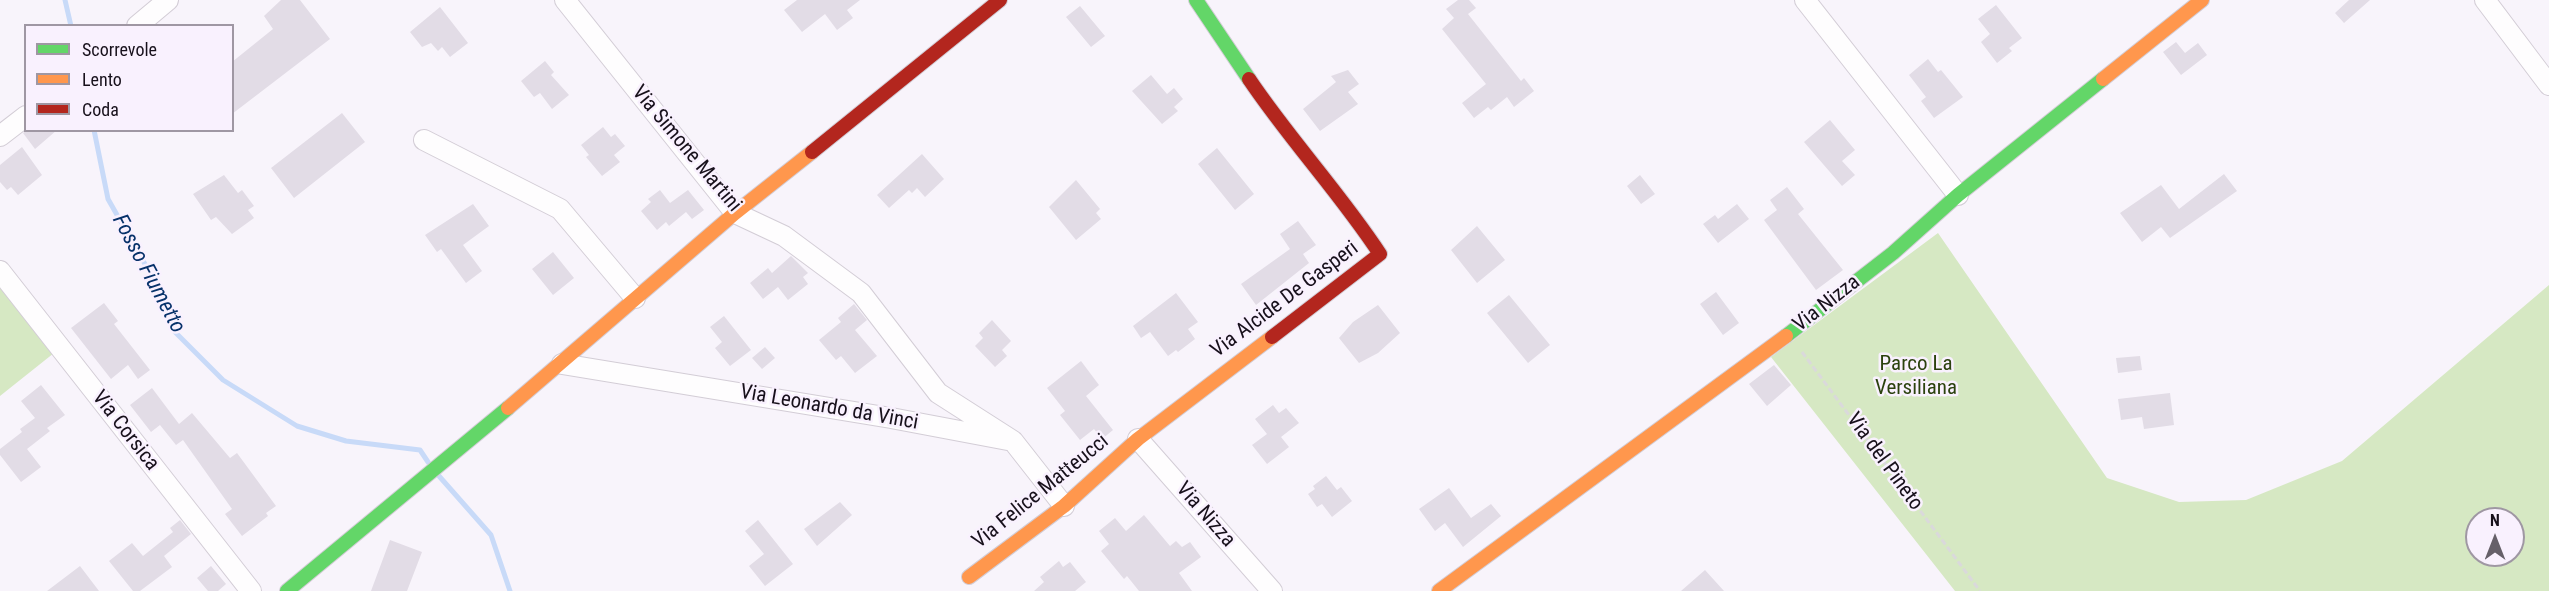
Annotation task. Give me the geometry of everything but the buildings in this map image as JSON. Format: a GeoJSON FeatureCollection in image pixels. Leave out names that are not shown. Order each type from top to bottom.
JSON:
{"type":"FeatureCollection","features":[{"type":"Feature","properties":{"kind":"street"},"geometry":{"type":"LineString","coordinates":[[139,24],[168,0]]}},
{"type":"Feature","properties":{"kind":"street","name":"Via Simone Martini"},"geometry":{"type":"LineString","coordinates":[[565,0],[735,213],[784,236],[861,293],[938,393],[1013,441]]}},
{"type":"Feature","properties":{"kind":"street"},"geometry":{"type":"LineString","coordinates":[[287,591],[562,364],[735,213],[1000,0]]}},
{"type":"Feature","properties":{"kind":"street","name":"Via Alcide De Gasperi"},"geometry":{"type":"LineString","coordinates":[[1138,439],[1380,254],[1358,221],[1274,116],[1196,0]]}},
{"type":"Feature","properties":{"kind":"street"},"geometry":{"type":"LineString","coordinates":[[1805,0],[1958,195]]}},
{"type":"Feature","properties":{"kind":"street","name":"Via Nizza"},"geometry":{"type":"LineString","coordinates":[[1439,591],[1787,335],[1893,253],[1958,195],[2202,0]]}},
{"type":"Feature","properties":{"kind":"street"},"geometry":{"type":"LineString","coordinates":[[2485,0],[2549,85]]}},
{"type":"Feature","properties":{"kind":"street"},"geometry":{"type":"LineString","coordinates":[[0,136],[24,118]]}},
{"type":"Feature","properties":{"kind":"street"},"geometry":{"type":"LineString","coordinates":[[424,140],[560,209],[635,298]]}},
{"type":"Feature","properties":{"kind":"street","name":"Via Corsica"},"geometry":{"type":"LineString","coordinates":[[0,271],[251,591]]}},
{"type":"Feature","properties":{"kind":"street","name":"Via Leonardo da Vinci"},"geometry":{"type":"LineString","coordinates":[[562,364],[891,418],[1013,441]]}},
{"type":"Feature","properties":{"kind":"street","name":"Via Felice Matteucci"},"geometry":{"type":"LineString","coordinates":[[969,577],[1064,506],[1138,439]]}},
{"type":"Feature","properties":{"kind":"street","name":"Via Nizza"},"geometry":{"type":"LineString","coordinates":[[1138,439],[1272,591]]}},
{"type":"Feature","properties":{"kind":"street"},"geometry":{"type":"LineString","coordinates":[[1013,441],[1064,506]]}},
{"type":"Feature","properties":{"kind":"path","name":"Via del Pineto"},"geometry":{"type":"LineString","coordinates":[[1787,335],[1980,591]]}},
{"type":"Feature","properties":{"kind":"green space","name":"Parco La Versiliana"},"geometry":{"type":"Polygon","coordinates":[[[1938,233],[2107,478],[2179,502],[2246,500],[2342,461],[2549,285],[2549,591],[1955,591],[1771,357],[1938,233]]]}},
{"type":"Feature","properties":{"kind":"green space"},"geometry":{"type":"Polygon","coordinates":[[[0,284],[54,353],[0,396],[0,284]]]}},
{"type":"Feature","properties":{"kind":"waterway","name":"Fosso Fiumetto"},"geometry":{"type":"LineString","coordinates":[[65,0],[71,24]]}},
{"type":"Feature","properties":{"kind":"waterway","name":"Fosso Fiumetto"},"geometry":{"type":"LineString","coordinates":[[94,132],[108,199],[150,273],[174,331],[223,380],[297,426],[346,441],[420,450],[428,462]]}},
{"type":"Feature","properties":{"kind":"waterway","name":"Fosso Fiumetto"},"geometry":{"type":"LineString","coordinates":[[439,476],[491,535],[510,591]]}},
{"type":"Feature","properties":{"kind":"traffic: fast"},"geometry":{"type":"LineString","coordinates":[[1196,0],[1249,79]]}},
{"type":"Feature","properties":{"kind":"traffic: fast"},"geometry":{"type":"LineString","coordinates":[[1786,336],[1893,253],[1958,195],[2103,79]]}},
{"type":"Feature","properties":{"kind":"traffic: fast"},"geometry":{"type":"LineString","coordinates":[[287,591],[508,408]]}},
{"type":"Feature","properties":{"kind":"traffic: slow"},"geometry":{"type":"LineString","coordinates":[[2103,79],[2202,0]]}},
{"type":"Feature","properties":{"kind":"traffic: slow"},"geometry":{"type":"LineString","coordinates":[[508,408],[735,213],[812,152]]}},
{"type":"Feature","properties":{"kind":"traffic: slow"},"geometry":{"type":"LineString","coordinates":[[1439,591],[1786,336]]}},
{"type":"Feature","properties":{"kind":"traffic: slow"},"geometry":{"type":"LineString","coordinates":[[969,577],[1064,506],[1138,439],[1272,337]]}},
{"type":"Feature","properties":{"kind":"traffic: jam"},"geometry":{"type":"LineString","coordinates":[[812,152],[1000,0]]}},
{"type":"Feature","properties":{"kind":"traffic: jam"},"geometry":{"type":"LineString","coordinates":[[1249,79],[1380,254],[1272,337]]}}]}
